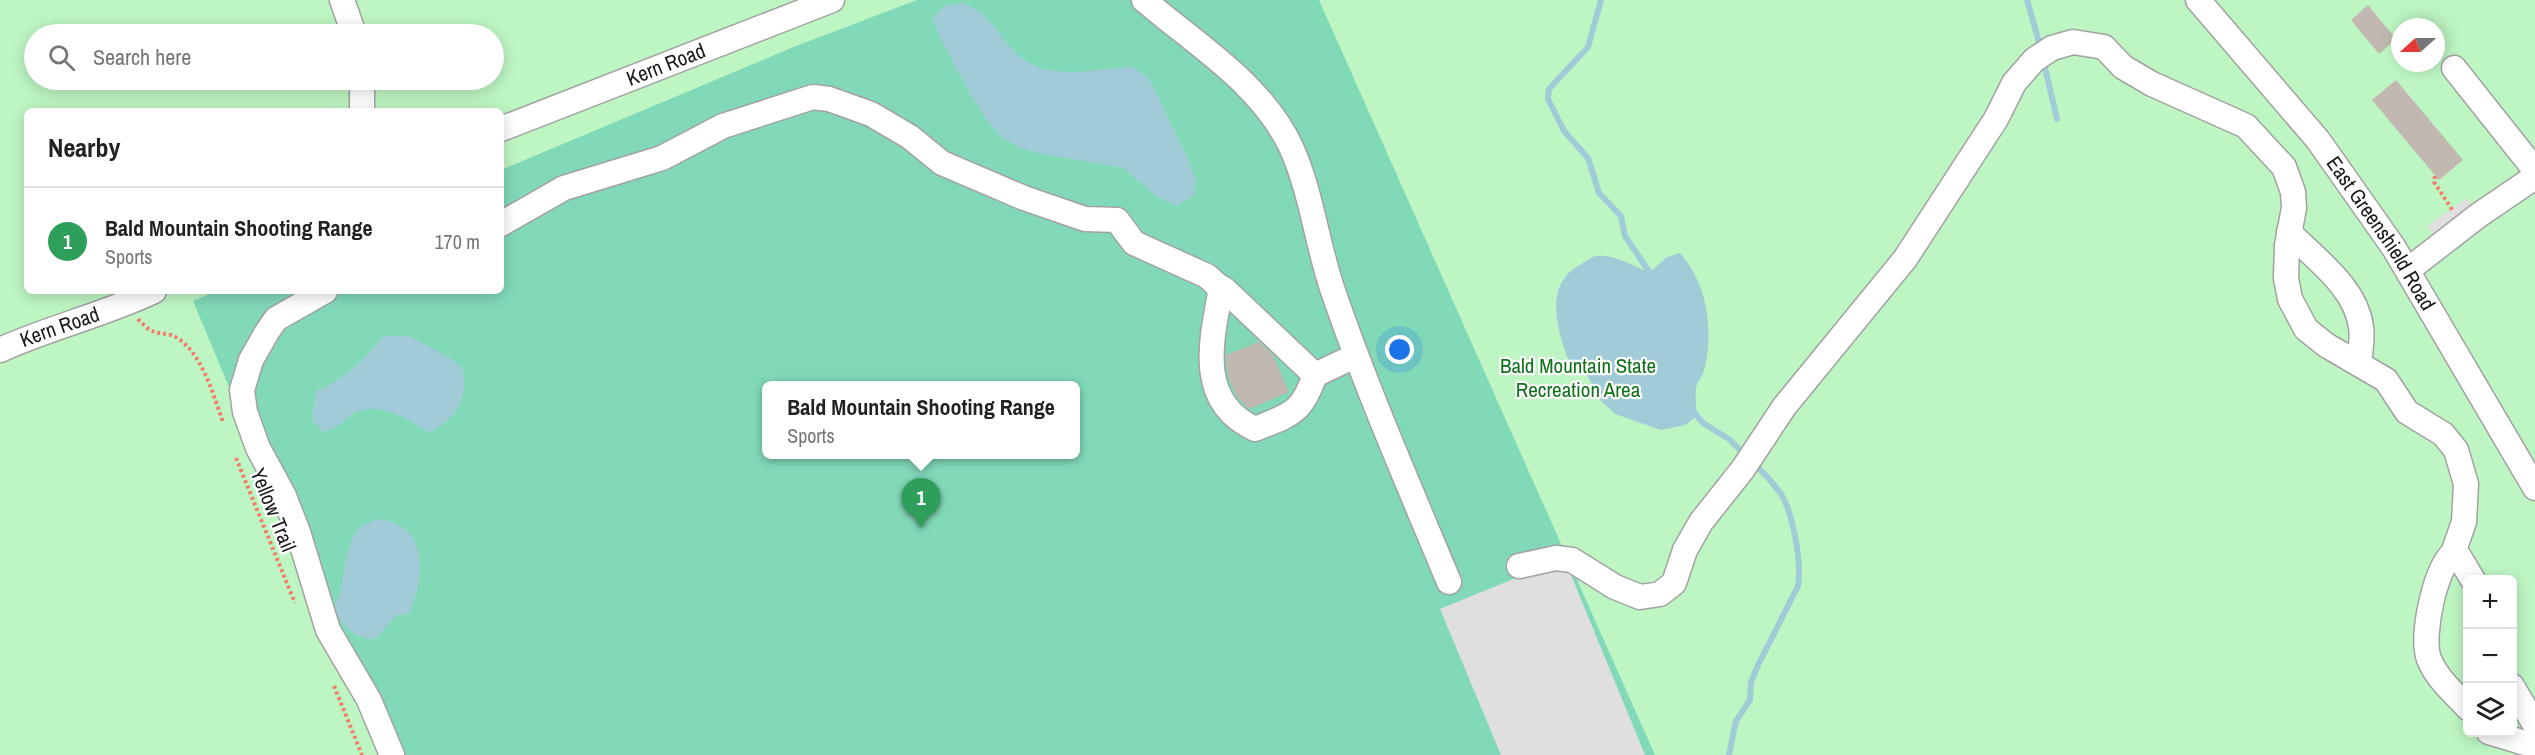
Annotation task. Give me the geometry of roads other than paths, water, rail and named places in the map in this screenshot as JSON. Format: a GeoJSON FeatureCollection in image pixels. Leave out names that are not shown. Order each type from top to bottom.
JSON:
{"type":"FeatureCollection","features":[{"type":"Feature","properties":{"kind":"street"},"geometry":{"type":"LineString","coordinates":[[342,0],[350,24]]}},
{"type":"Feature","properties":{"kind":"street","name":"Kern Road"},"geometry":{"type":"LineString","coordinates":[[504,128],[832,0]]}},
{"type":"Feature","properties":{"kind":"street"},"geometry":{"type":"LineString","coordinates":[[1144,0],[1226,66],[1261,103],[1291,147],[1326,272],[1355,356],[1449,582]]}},
{"type":"Feature","properties":{"kind":"street","name":"East Greenshield Road"},"geometry":{"type":"LineString","coordinates":[[2198,0],[2318,140],[2408,270],[2535,488]]}},
{"type":"Feature","properties":{"kind":"street"},"geometry":{"type":"LineString","coordinates":[[1519,566],[1556,558],[1572,560],[1615,587],[1640,597],[1660,594],[1674,583],[1685,550],[1701,522],[1743,469],[1784,406],[1905,259],[1996,119],[2014,83],[2034,60],[2052,48],[2073,42],[2104,47],[2123,68],[2152,84],[2246,126],[2284,167],[2289,177],[2294,208],[2289,232],[2286,278],[2290,299],[2306,329],[2326,345],[2386,380],[2407,412],[2443,434],[2456,450],[2466,484],[2464,522],[2453,553],[2444,561],[2435,586],[2426,639],[2428,657],[2438,674],[2463,702]]}},
{"type":"Feature","properties":{"kind":"street"},"geometry":{"type":"LineString","coordinates":[[2454,68],[2535,170]]}},
{"type":"Feature","properties":{"kind":"street"},"geometry":{"type":"LineString","coordinates":[[362,90],[362,108]]}},
{"type":"Feature","properties":{"kind":"street"},"geometry":{"type":"LineString","coordinates":[[504,222],[564,188],[662,158],[723,126],[813,97],[829,99],[871,114],[910,137],[942,163],[992,185],[1065,214],[1084,219],[1117,220],[1134,243],[1207,276],[1224,289],[1315,375]]}},
{"type":"Feature","properties":{"kind":"street"},"geometry":{"type":"LineString","coordinates":[[2408,270],[2464,226],[2535,177]]}},
{"type":"Feature","properties":{"kind":"street"},"geometry":{"type":"LineString","coordinates":[[2289,232],[2337,279],[2351,300],[2361,326],[2360,364]]}},
{"type":"Feature","properties":{"kind":"street"},"geometry":{"type":"LineString","coordinates":[[1218,286],[1220,294],[1210,344],[1213,379],[1225,408],[1238,422],[1255,429],[1292,415],[1306,400],[1315,375],[1355,356]]}},
{"type":"Feature","properties":{"kind":"street","name":"Kern Road"},"geometry":{"type":"LineString","coordinates":[[0,350],[36,333],[129,303],[148,294]]}},
{"type":"Feature","properties":{"kind":"street"},"geometry":{"type":"LineString","coordinates":[[320,294],[276,319],[267,332],[251,360],[242,390],[245,412],[258,448],[284,496],[298,532],[328,630],[369,700],[392,755]]}},
{"type":"Feature","properties":{"kind":"street"},"geometry":{"type":"LineString","coordinates":[[2453,553],[2458,555],[2470,575]]}},
{"type":"Feature","properties":{"kind":"street"},"geometry":{"type":"LineString","coordinates":[[2517,695],[2535,726]]}},
{"type":"Feature","properties":{"kind":"street"},"geometry":{"type":"LineString","coordinates":[[2505,737],[2535,746]]}},
{"type":"Feature","properties":{"kind":"water"},"geometry":{"type":"Polygon","coordinates":[[[962,3],[985,17],[1012,49],[1024,60],[1038,67],[1069,72],[1133,67],[1150,80],[1196,178],[1194,196],[1176,206],[1158,197],[1123,168],[1038,153],[1018,147],[1003,138],[991,126],[973,99],[943,44],[932,17],[946,5],[962,3]]]}},
{"type":"Feature","properties":{"kind":"water"},"geometry":{"type":"Polygon","coordinates":[[[1680,253],[1697,279],[1703,294],[1708,325],[1707,356],[1704,371],[1696,388],[1697,416],[1685,425],[1661,430],[1615,414],[1601,401],[1581,364],[1568,359],[1557,320],[1557,294],[1569,272],[1593,257],[1611,257],[1650,272],[1667,257],[1680,253]]]}},
{"type":"Feature","properties":{"kind":"water"},"geometry":{"type":"Polygon","coordinates":[[[384,336],[409,336],[450,358],[463,369],[464,390],[453,415],[429,433],[401,416],[369,409],[359,411],[335,428],[322,432],[312,419],[316,391],[345,375],[384,336]]]}},
{"type":"Feature","properties":{"kind":"water"},"geometry":{"type":"Polygon","coordinates":[[[379,519],[396,524],[407,532],[415,542],[420,570],[409,614],[396,615],[376,639],[361,637],[349,630],[340,620],[334,607],[355,534],[363,526],[379,519]]]}},
{"type":"Feature","properties":{"kind":"waterway"},"geometry":{"type":"LineString","coordinates":[[1601,0],[1588,47],[1549,89],[1548,99],[1564,131],[1588,158],[1599,193],[1621,216],[1625,236],[1650,273],[1650,280]]}},
{"type":"Feature","properties":{"kind":"waterway"},"geometry":{"type":"LineString","coordinates":[[2027,0],[2041,49]]}},
{"type":"Feature","properties":{"kind":"waterway"},"geometry":{"type":"LineString","coordinates":[[2043,59],[2057,119]]}},
{"type":"Feature","properties":{"kind":"waterway"},"geometry":{"type":"LineString","coordinates":[[1694,412],[1703,423],[1729,439],[1745,455]]}},
{"type":"Feature","properties":{"kind":"waterway"},"geometry":{"type":"LineString","coordinates":[[1729,755],[1736,721],[1750,700],[1751,682],[1798,586],[1799,576],[1796,539],[1785,502],[1781,494],[1752,462]]}},
{"type":"Feature","properties":{"kind":"place","name":"Bald Mountain Shooting Range"},"geometry":{"type":"Point","coordinates":[921,528]}},
{"type":"Feature","properties":{"kind":"park label","name":"Bald Mountain State Recreation Area"},"geometry":{"type":"Point","coordinates":[1578,378]}}]}
